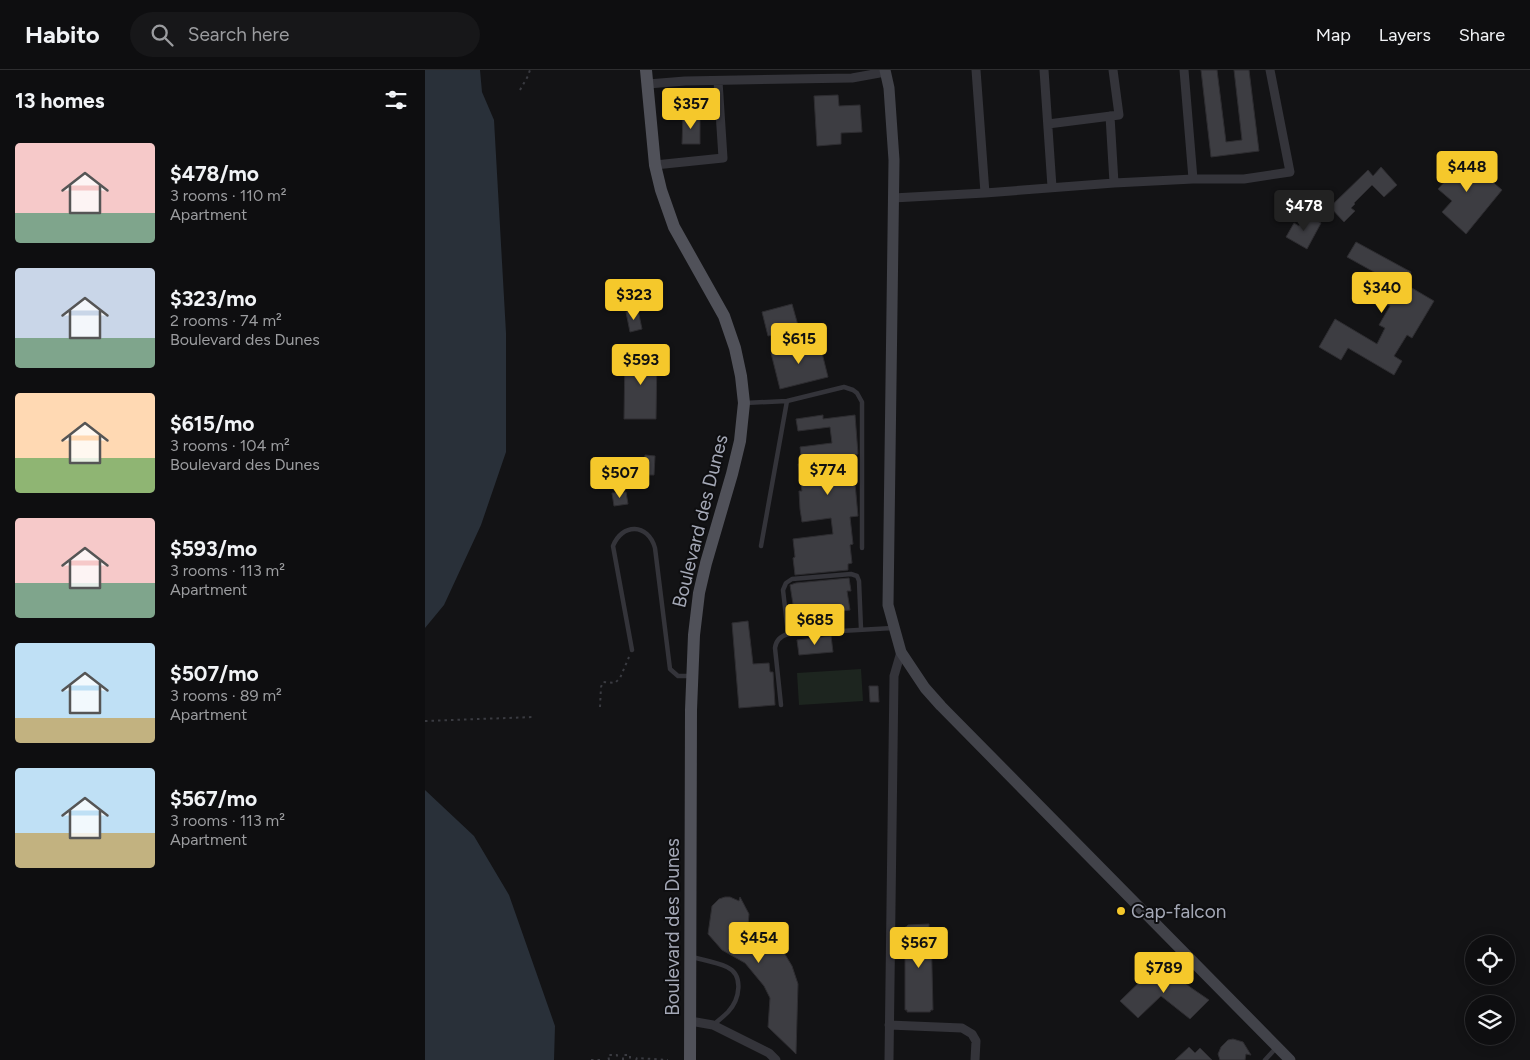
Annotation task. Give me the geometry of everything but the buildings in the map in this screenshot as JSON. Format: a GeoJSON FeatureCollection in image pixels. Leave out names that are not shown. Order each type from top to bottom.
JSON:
{"type":"FeatureCollection","features":[{"type":"Feature","properties":{"kind":"main road","name":"Boulevard des Dunes"},"geometry":{"type":"LineString","coordinates":[[646,70],[655,165],[661,190],[674,226],[724,316],[735,348],[745,403],[738,449],[699,593],[694,635],[692,676],[690,1060]]}},
{"type":"Feature","properties":{"kind":"main road"},"geometry":{"type":"LineString","coordinates":[[885,71],[889,88],[894,160],[887,582],[888,605],[901,652],[925,688],[941,706],[1290,1060]]}},
{"type":"Feature","properties":{"kind":"street"},"geometry":{"type":"LineString","coordinates":[[977,70],[985,193]]}},
{"type":"Feature","properties":{"kind":"street"},"geometry":{"type":"LineString","coordinates":[[1044,70],[1052,187]]}},
{"type":"Feature","properties":{"kind":"street"},"geometry":{"type":"LineString","coordinates":[[1048,124],[1119,115],[1113,70]]}},
{"type":"Feature","properties":{"kind":"street"},"geometry":{"type":"LineString","coordinates":[[1184,70],[1193,179]]}},
{"type":"Feature","properties":{"kind":"street"},"geometry":{"type":"LineString","coordinates":[[893,198],[1114,183],[1193,179],[1244,179],[1291,172],[1270,70]]}},
{"type":"Feature","properties":{"kind":"street"},"geometry":{"type":"LineString","coordinates":[[648,84],[852,78],[885,71]]}},
{"type":"Feature","properties":{"kind":"street"},"geometry":{"type":"LineString","coordinates":[[655,165],[723,158],[718,81]]}},
{"type":"Feature","properties":{"kind":"street"},"geometry":{"type":"LineString","coordinates":[[1110,116],[1114,183]]}},
{"type":"Feature","properties":{"kind":"street"},"geometry":{"type":"LineString","coordinates":[[889,1060],[894,676],[901,652]]}},
{"type":"Feature","properties":{"kind":"street"},"geometry":{"type":"LineString","coordinates":[[690,1021],[713,1025],[769,1053],[777,1060]]}},
{"type":"Feature","properties":{"kind":"street"},"geometry":{"type":"LineString","coordinates":[[889,1025],[961,1028],[972,1034],[976,1041],[975,1060]]}},
{"type":"Feature","properties":{"kind":"lane"},"geometry":{"type":"LineString","coordinates":[[745,403],[787,401],[844,387],[853,390],[860,398],[862,402],[862,548]]}},
{"type":"Feature","properties":{"kind":"lane"},"geometry":{"type":"LineString","coordinates":[[761,546],[787,401]]}},
{"type":"Feature","properties":{"kind":"lane"},"geometry":{"type":"LineString","coordinates":[[632,650],[613,546],[621,534],[627,530],[635,529],[642,530],[648,534],[653,540],[655,548],[670,669],[678,676],[692,676]]}},
{"type":"Feature","properties":{"kind":"lane"},"geometry":{"type":"LineString","coordinates":[[787,634],[783,590],[786,583],[792,578],[851,574],[857,576],[859,581],[861,629]]}},
{"type":"Feature","properties":{"kind":"lane"},"geometry":{"type":"LineString","coordinates":[[781,704],[775,648],[779,638],[787,634],[893,628]]}},
{"type":"Feature","properties":{"kind":"lane"},"geometry":{"type":"LineString","coordinates":[[690,957],[727,967],[736,974],[739,983],[736,997],[729,1011],[713,1025]]}},
{"type":"Feature","properties":{"kind":"lane"},"geometry":{"type":"LineString","coordinates":[[1265,1060],[1277,1047]]}},
{"type":"Feature","properties":{"kind":"path"},"geometry":{"type":"LineString","coordinates":[[520,90],[529,76],[530,70]]}},
{"type":"Feature","properties":{"kind":"path"},"geometry":{"type":"LineString","coordinates":[[600,707],[603,682],[615,683],[620,678],[632,650]]}},
{"type":"Feature","properties":{"kind":"path"},"geometry":{"type":"LineString","coordinates":[[425,721],[534,717]]}},
{"type":"Feature","properties":{"kind":"path"},"geometry":{"type":"LineString","coordinates":[[609,1060],[609,1055],[617,1055],[617,1060]]}},
{"type":"Feature","properties":{"kind":"path"},"geometry":{"type":"LineString","coordinates":[[623,1060],[623,1055],[630,1055],[630,1060]]}},
{"type":"Feature","properties":{"kind":"path"},"geometry":{"type":"LineString","coordinates":[[636,1060],[637,1058],[668,1060]]}},
{"type":"Feature","properties":{"kind":"path"},"geometry":{"type":"LineString","coordinates":[[591,1060],[603,1060]]}},
{"type":"Feature","properties":{"kind":"shaded area"},"geometry":{"type":"Polygon","coordinates":[[[425,70],[480,70],[482,92],[494,120],[506,333],[506,452],[481,525],[444,605],[425,628],[425,70]]]}},
{"type":"Feature","properties":{"kind":"shaded area"},"geometry":{"type":"Polygon","coordinates":[[[861,669],[863,701],[799,705],[797,673],[861,669]]]}},
{"type":"Feature","properties":{"kind":"shaded area"},"geometry":{"type":"Polygon","coordinates":[[[425,790],[474,836],[509,895],[555,1026],[554,1060],[425,1060],[425,790]]]}},
{"type":"Feature","properties":{"kind":"place","name":"Cap-falcon"},"geometry":{"type":"Point","coordinates":[1121,911]}}]}
